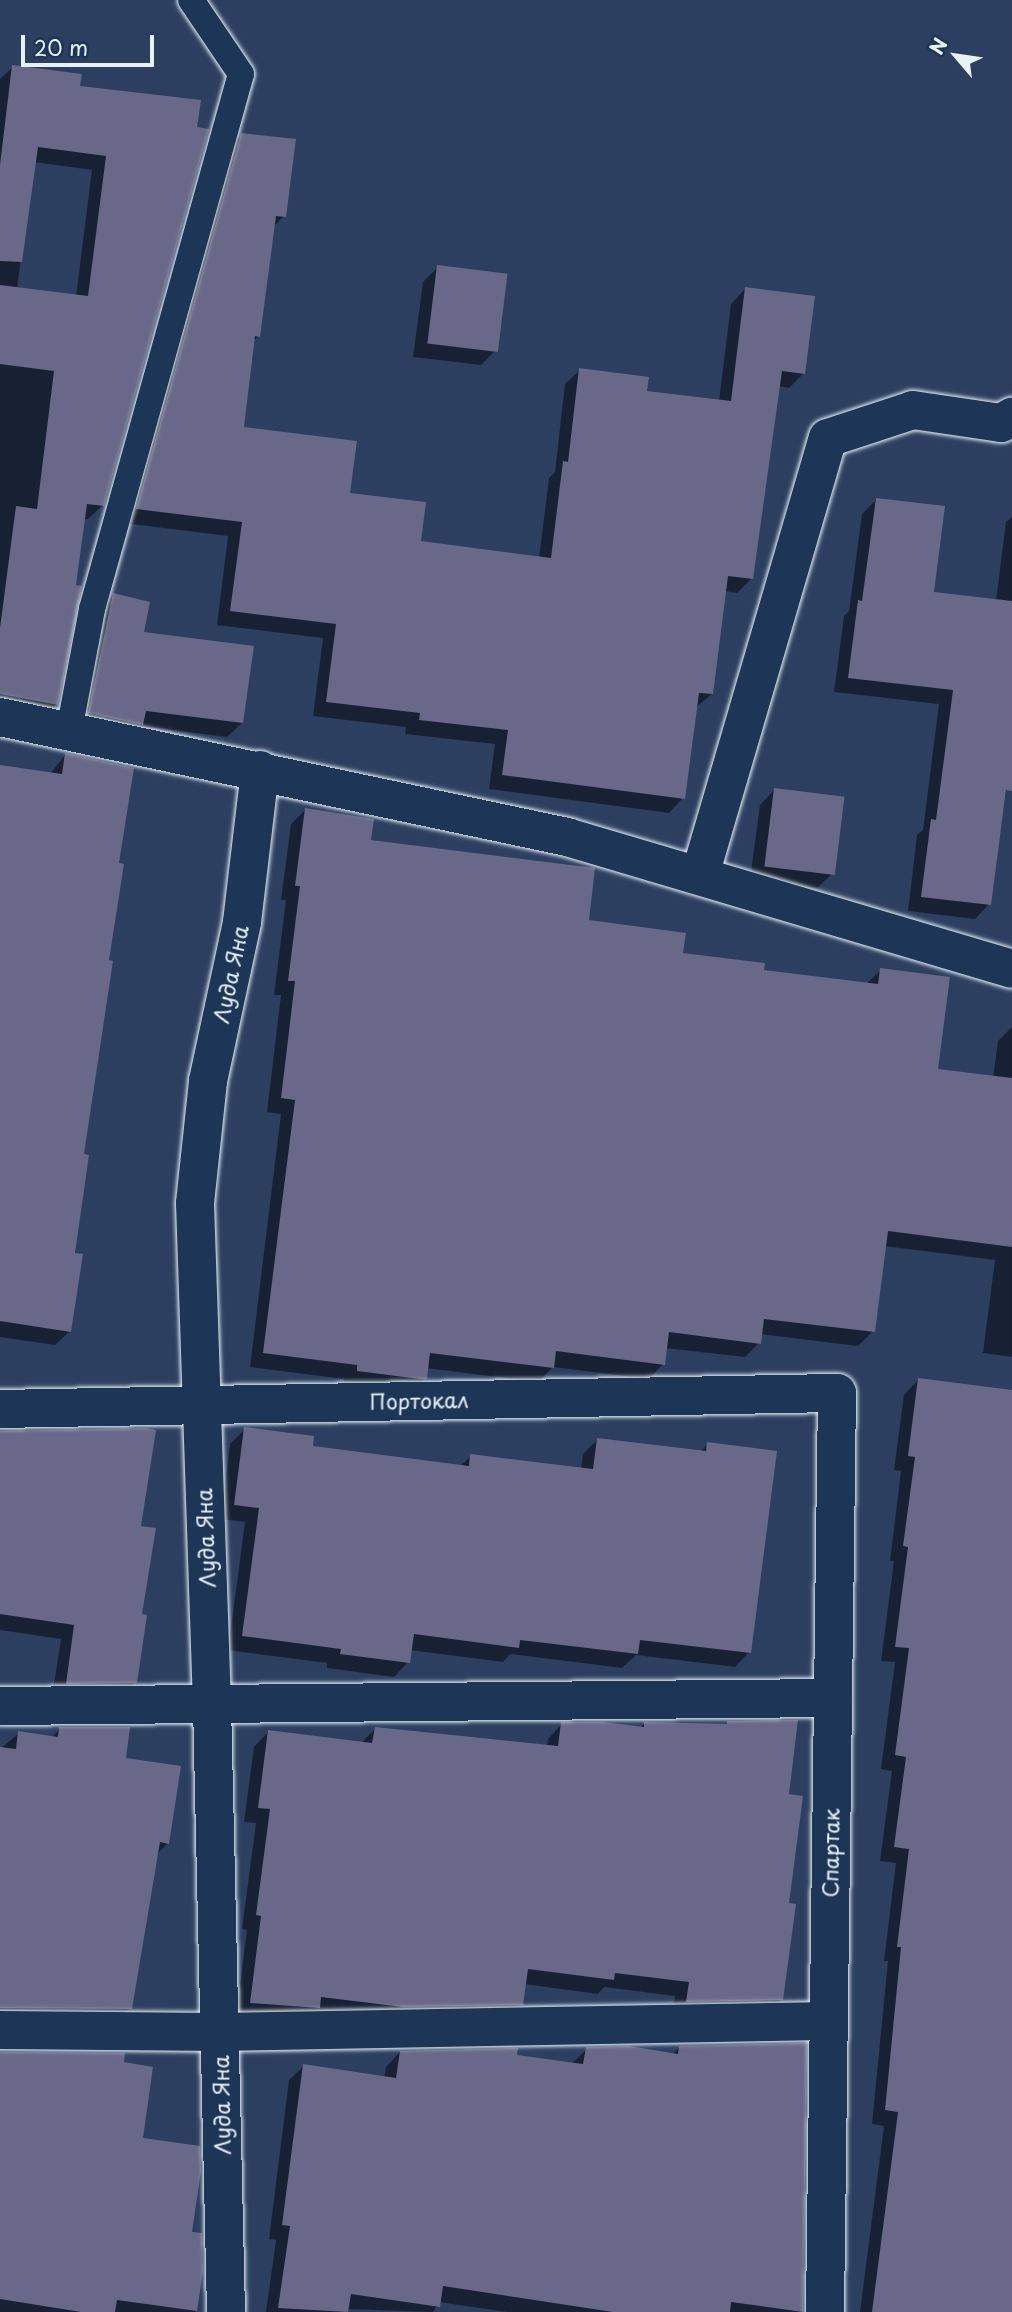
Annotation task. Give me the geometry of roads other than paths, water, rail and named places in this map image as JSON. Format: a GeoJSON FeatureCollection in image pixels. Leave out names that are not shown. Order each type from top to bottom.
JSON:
{"type":"FeatureCollection","features":[{"type":"Feature","properties":{"kind":"street"},"geometry":{"type":"LineString","coordinates":[[700,875],[828,438],[913,410],[1002,423],[1012,417]]}},
{"type":"Feature","properties":{"kind":"street"},"geometry":{"type":"LineString","coordinates":[[0,717],[567,837],[1012,968]]}},
{"type":"Feature","properties":{"kind":"street","name":"Луда Яна"},"geometry":{"type":"LineString","coordinates":[[226,2312],[212,1705],[195,1203],[208,1081],[242,922],[260,770]]}},
{"type":"Feature","properties":{"kind":"street","name":"Портокал"},"geometry":{"type":"LineString","coordinates":[[0,1409],[200,1403],[837,1394]]}},
{"type":"Feature","properties":{"kind":"street","name":"Спартак"},"geometry":{"type":"LineString","coordinates":[[825,2312],[837,1394]]}},
{"type":"Feature","properties":{"kind":"street"},"geometry":{"type":"LineString","coordinates":[[0,1706],[833,1698]]}},
{"type":"Feature","properties":{"kind":"street"},"geometry":{"type":"LineString","coordinates":[[0,2030],[219,2032],[827,2021]]}},
{"type":"Feature","properties":{"kind":"lane"},"geometry":{"type":"LineString","coordinates":[[69,731],[92,609],[241,74],[191,0]]}}]}
